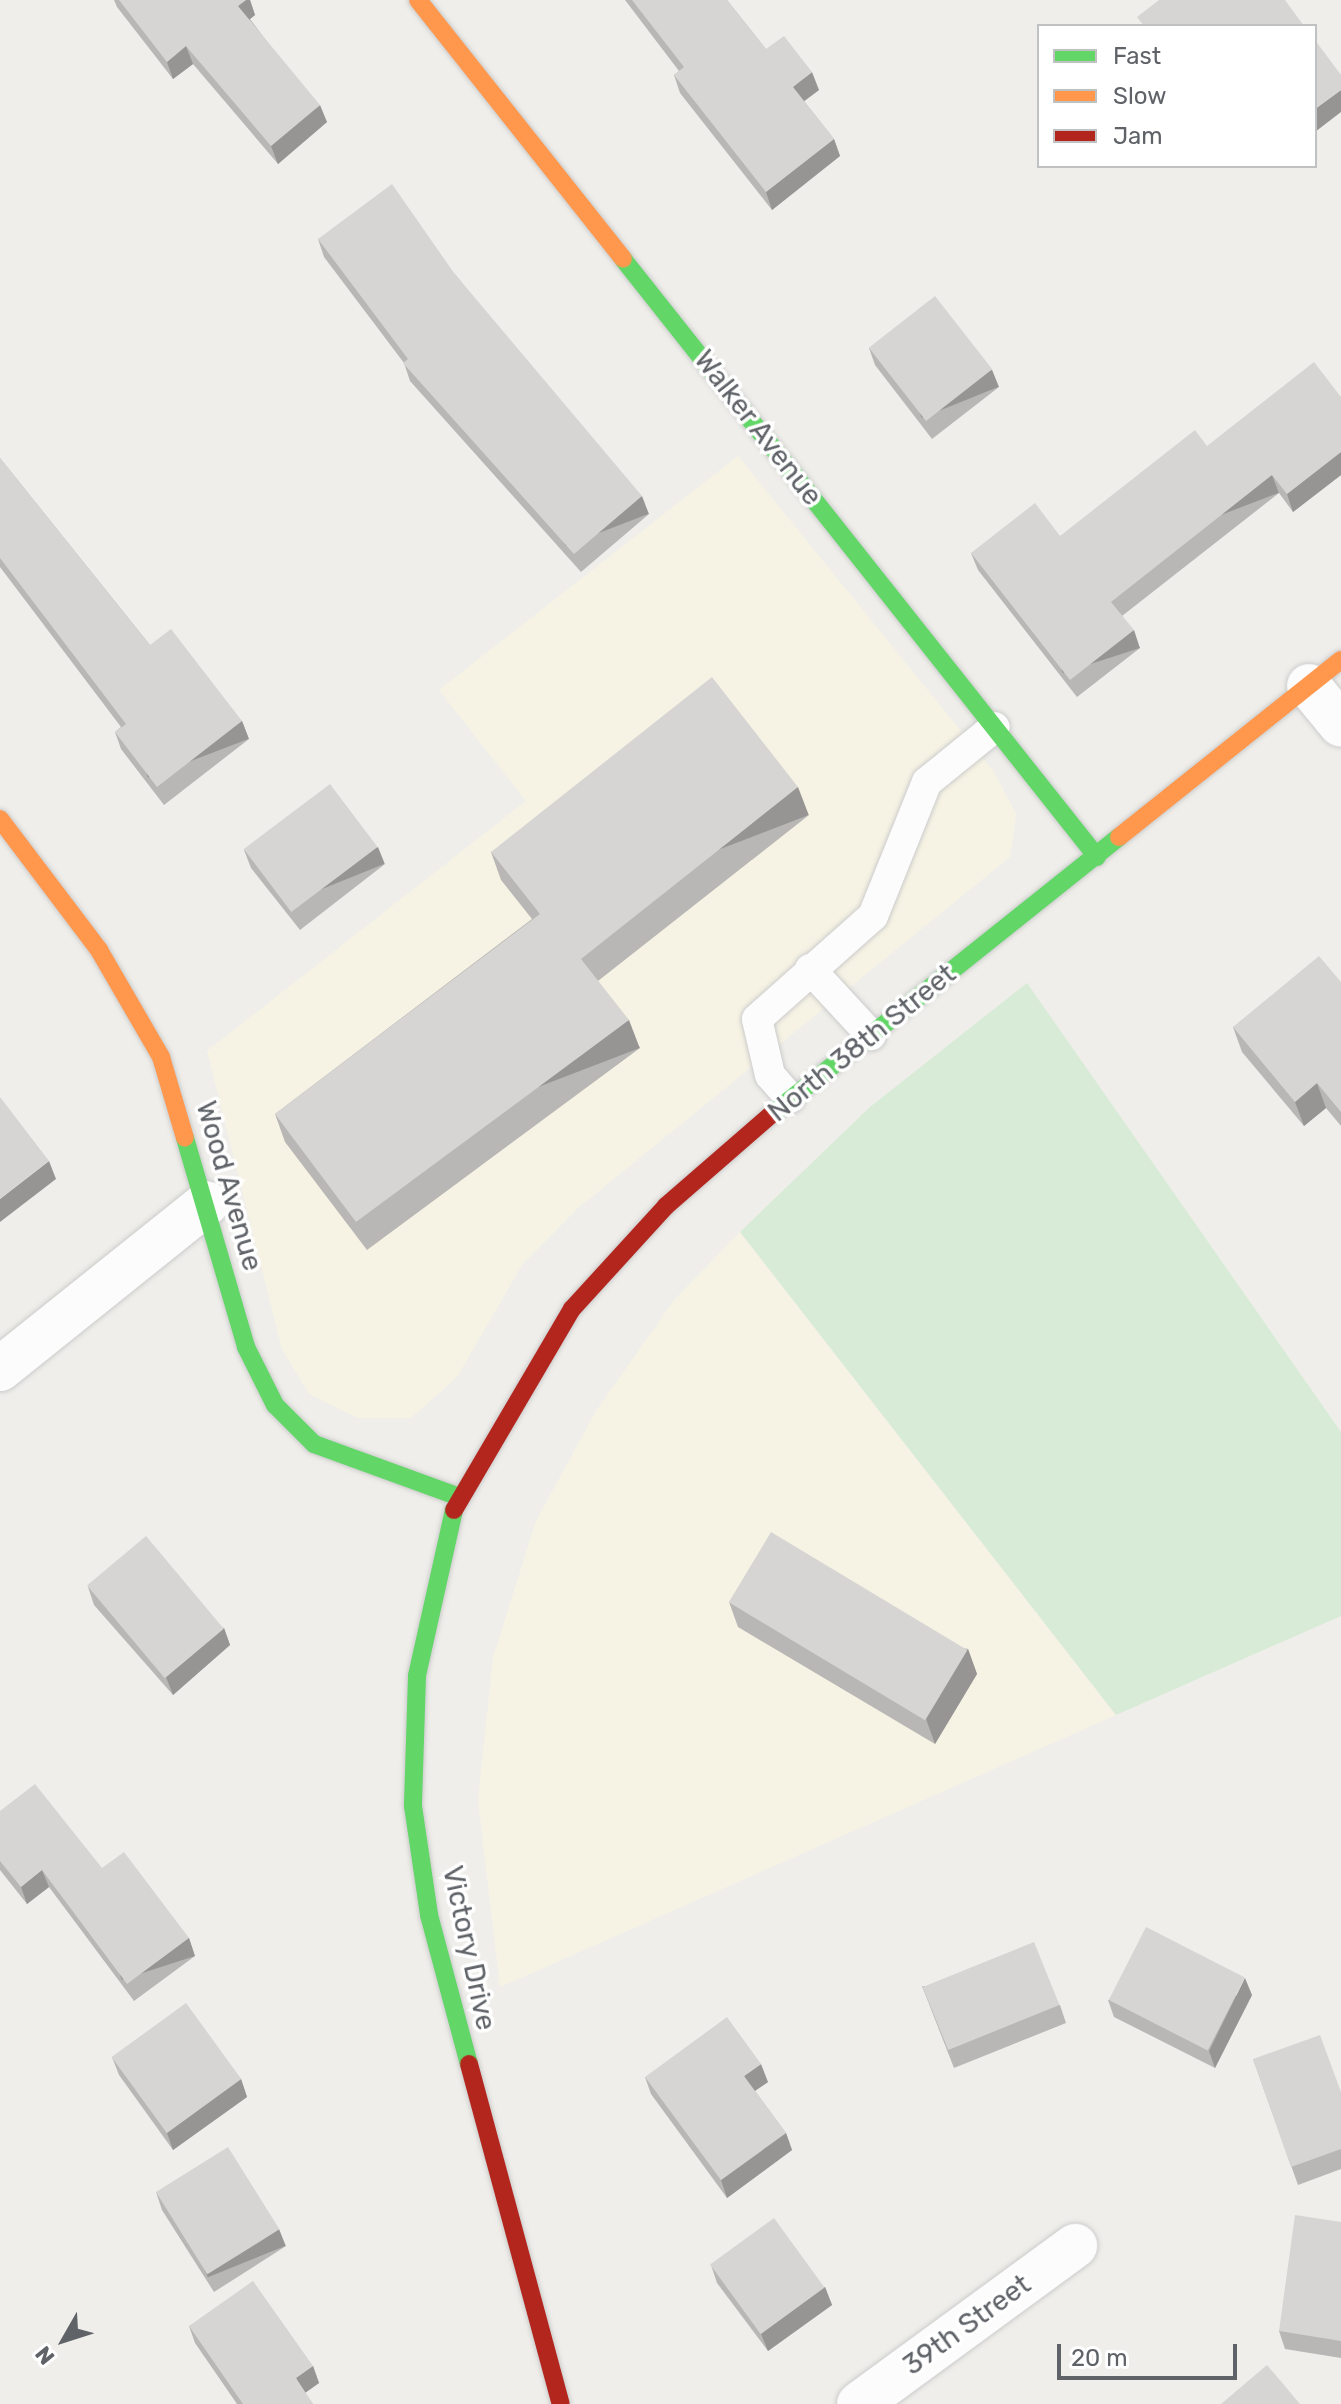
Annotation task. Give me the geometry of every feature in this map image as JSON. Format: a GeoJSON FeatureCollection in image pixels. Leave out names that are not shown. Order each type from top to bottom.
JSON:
{"type":"FeatureCollection","features":[{"type":"Feature","properties":{"kind":"main road","name":"Walker Avenue"},"geometry":{"type":"LineString","coordinates":[[418,0],[1097,857]]}},
{"type":"Feature","properties":{"kind":"main road","name":"North 38th Street"},"geometry":{"type":"LineString","coordinates":[[457,1496],[572,1309],[666,1206],[790,1098],[1325,673]]}},
{"type":"Feature","properties":{"kind":"main road","name":"Wood Avenue"},"geometry":{"type":"LineString","coordinates":[[0,819],[99,950],[161,1057],[207,1203],[246,1347],[275,1405],[314,1444],[457,1496]]}},
{"type":"Feature","properties":{"kind":"main road","name":"Victory Drive"},"geometry":{"type":"LineString","coordinates":[[457,1496],[417,1676],[413,1806],[429,1915],[561,2404]]}},
{"type":"Feature","properties":{"kind":"street"},"geometry":{"type":"LineString","coordinates":[[1325,673],[1341,725]]}},
{"type":"Feature","properties":{"kind":"street"},"geometry":{"type":"LineString","coordinates":[[0,1369],[207,1203]]}},
{"type":"Feature","properties":{"kind":"street","name":"39th Street"},"geometry":{"type":"LineString","coordinates":[[859,2404],[1075,2246]]}},
{"type":"Feature","properties":{"kind":"lane"},"geometry":{"type":"LineString","coordinates":[[790,1098],[770,1075],[757,1019],[873,916],[927,782],[995,727]]}},
{"type":"Feature","properties":{"kind":"lane"},"geometry":{"type":"LineString","coordinates":[[810,969],[871,1035]]}},
{"type":"Feature","properties":{"kind":"shaded area"},"geometry":{"type":"Polygon","coordinates":[[[738,456],[994,772],[1016,814],[1010,857],[578,1208],[522,1265],[457,1377],[411,1418],[358,1418],[309,1394],[282,1349],[207,1051],[526,801],[439,690],[738,456]]]}},
{"type":"Feature","properties":{"kind":"shaded area"},"geometry":{"type":"Polygon","coordinates":[[[740,1232],[1116,1715],[500,1987],[478,1800],[493,1658],[536,1521],[596,1411],[675,1299],[740,1232]]]}},
{"type":"Feature","properties":{"kind":"green space"},"geometry":{"type":"Polygon","coordinates":[[[1027,983],[1341,1432],[1341,1616],[1116,1715],[740,1232],[870,1107],[1027,983]]]}},
{"type":"Feature","properties":{"kind":"building"},"geometry":{"type":"Polygon","coordinates":[[[119,0],[246,0],[238,6],[320,105],[271,146],[186,46],[167,62],[119,0]]]}},
{"type":"Feature","properties":{"kind":"building"},"geometry":{"type":"Polygon","coordinates":[[[632,0],[727,0],[766,49],[784,36],[812,72],[793,87],[834,139],[766,192],[674,75],[684,67],[632,0]]]}},
{"type":"Feature","properties":{"kind":"building"},"geometry":{"type":"Polygon","coordinates":[[[1159,0],[1285,0],[1303,24],[1142,24],[1137,17],[1159,0]]]}},
{"type":"Feature","properties":{"kind":"building"},"geometry":{"type":"Polygon","coordinates":[[[1317,43],[1341,75],[1341,90],[1317,108],[1317,43]]]}},
{"type":"Feature","properties":{"kind":"building"},"geometry":{"type":"Polygon","coordinates":[[[392,184],[454,273],[642,496],[574,554],[403,363],[408,359],[318,239],[392,184]]]}},
{"type":"Feature","properties":{"kind":"building"},"geometry":{"type":"Polygon","coordinates":[[[935,296],[992,369],[926,421],[869,348],[935,296]]]}},
{"type":"Feature","properties":{"kind":"building"},"geometry":{"type":"Polygon","coordinates":[[[1314,362],[1341,397],[1341,452],[1287,494],[1272,475],[1111,602],[1134,630],[1070,680],[971,553],[1035,503],[1060,536],[1195,430],[1207,446],[1314,362]]]}},
{"type":"Feature","properties":{"kind":"building"},"geometry":{"type":"Polygon","coordinates":[[[0,458],[150,645],[171,629],[242,721],[157,787],[115,732],[126,724],[0,558],[0,458]]]}},
{"type":"Feature","properties":{"kind":"building"},"geometry":{"type":"Polygon","coordinates":[[[712,677],[798,787],[581,959],[629,1020],[356,1222],[275,1114],[540,914],[491,852],[712,677]]]}},
{"type":"Feature","properties":{"kind":"building"},"geometry":{"type":"Polygon","coordinates":[[[330,784],[378,847],[291,912],[244,849],[330,784]]]}},
{"type":"Feature","properties":{"kind":"building"},"geometry":{"type":"Polygon","coordinates":[[[1319,956],[1341,982],[1341,1112],[1317,1083],[1295,1102],[1233,1027],[1319,956]]]}},
{"type":"Feature","properties":{"kind":"building"},"geometry":{"type":"Polygon","coordinates":[[[0,1097],[49,1161],[0,1199],[0,1097]]]}},
{"type":"Feature","properties":{"kind":"building"},"geometry":{"type":"Polygon","coordinates":[[[771,1532],[967,1650],[925,1720],[729,1602],[771,1532]]]}},
{"type":"Feature","properties":{"kind":"building"},"geometry":{"type":"Polygon","coordinates":[[[146,1536],[224,1629],[165,1678],[87,1585],[146,1536]]]}},
{"type":"Feature","properties":{"kind":"building"},"geometry":{"type":"Polygon","coordinates":[[[35,1784],[102,1868],[124,1852],[189,1938],[127,1984],[42,1870],[21,1887],[0,1861],[0,1811],[35,1784]]]}},
{"type":"Feature","properties":{"kind":"building"},"geometry":{"type":"Polygon","coordinates":[[[1146,1927],[1245,1977],[1208,2050],[1109,2000],[1146,1927]]]}},
{"type":"Feature","properties":{"kind":"building"},"geometry":{"type":"Polygon","coordinates":[[[1034,1942],[1059,2005],[948,2050],[923,1987],[1034,1942]]]}},
{"type":"Feature","properties":{"kind":"building"},"geometry":{"type":"Polygon","coordinates":[[[186,2003],[241,2079],[167,2133],[112,2057],[186,2003]]]}},
{"type":"Feature","properties":{"kind":"building"},"geometry":{"type":"Polygon","coordinates":[[[727,2017],[761,2064],[744,2076],[786,2133],[721,2180],[645,2077],[727,2017]]]}},
{"type":"Feature","properties":{"kind":"building"},"geometry":{"type":"Polygon","coordinates":[[[1320,2035],[1341,2092],[1341,2149],[1291,2167],[1253,2059],[1320,2035]]]}},
{"type":"Feature","properties":{"kind":"building"},"geometry":{"type":"Polygon","coordinates":[[[228,2147],[279,2229],[207,2274],[156,2192],[228,2147]]]}},
{"type":"Feature","properties":{"kind":"building"},"geometry":{"type":"Polygon","coordinates":[[[1295,2215],[1341,2222],[1341,2341],[1279,2331],[1295,2215]]]}},
{"type":"Feature","properties":{"kind":"building"},"geometry":{"type":"Polygon","coordinates":[[[774,2218],[825,2288],[761,2334],[710,2264],[774,2218]]]}},
{"type":"Feature","properties":{"kind":"building"},"geometry":{"type":"Polygon","coordinates":[[[253,2281],[313,2366],[296,2378],[313,2404],[243,2404],[189,2326],[253,2281]]]}},
{"type":"Feature","properties":{"kind":"building"},"geometry":{"type":"Polygon","coordinates":[[[1267,2365],[1300,2404],[1221,2404],[1267,2365]]]}},
{"type":"Feature","properties":{"kind":"traffic: fast"},"geometry":{"type":"LineString","coordinates":[[623,259],[1097,857]]}},
{"type":"Feature","properties":{"kind":"traffic: fast"},"geometry":{"type":"LineString","coordinates":[[772,1114],[1119,837]]}},
{"type":"Feature","properties":{"kind":"traffic: fast"},"geometry":{"type":"LineString","coordinates":[[185,1138],[246,1347],[275,1405],[314,1444],[457,1496]]}},
{"type":"Feature","properties":{"kind":"traffic: fast"},"geometry":{"type":"LineString","coordinates":[[454,1510],[417,1676],[413,1806],[429,1915],[469,2064]]}},
{"type":"Feature","properties":{"kind":"traffic: slow"},"geometry":{"type":"LineString","coordinates":[[418,0],[623,259]]}},
{"type":"Feature","properties":{"kind":"traffic: slow"},"geometry":{"type":"LineString","coordinates":[[1119,837],[1341,660]]}},
{"type":"Feature","properties":{"kind":"traffic: slow"},"geometry":{"type":"LineString","coordinates":[[0,819],[99,950],[161,1057],[185,1138]]}},
{"type":"Feature","properties":{"kind":"traffic: jam"},"geometry":{"type":"LineString","coordinates":[[454,1510],[572,1309],[666,1206],[772,1114]]}},
{"type":"Feature","properties":{"kind":"traffic: jam"},"geometry":{"type":"LineString","coordinates":[[469,2064],[561,2404]]}}]}
